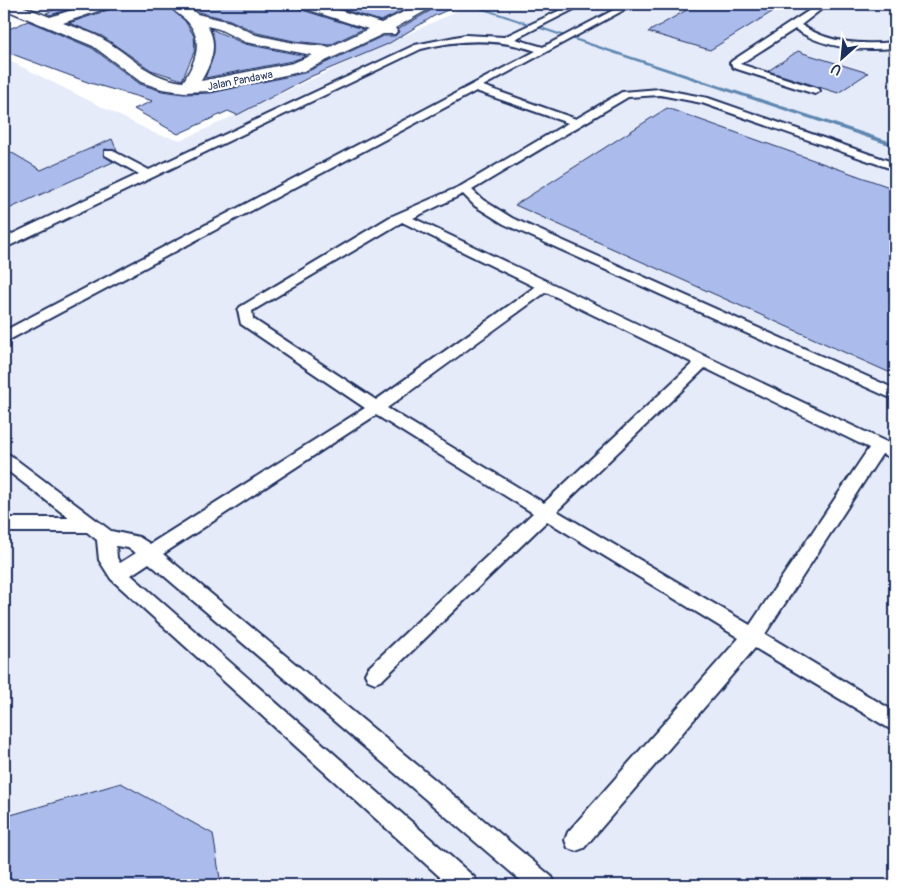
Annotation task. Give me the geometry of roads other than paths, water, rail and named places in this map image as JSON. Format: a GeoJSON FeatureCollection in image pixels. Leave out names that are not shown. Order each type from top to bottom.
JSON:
{"type":"FeatureCollection","features":[{"type":"Feature","properties":{"kind":"street","name":"Jalan Pandawa"},"geometry":{"type":"LineString","coordinates":[[5,4],[100,42],[147,78],[162,84],[188,88],[211,86],[289,70],[332,52],[421,9]]}},
{"type":"Feature","properties":{"kind":"street"},"geometry":{"type":"LineString","coordinates":[[50,22],[105,4]]}},
{"type":"Feature","properties":{"kind":"street"},"geometry":{"type":"LineString","coordinates":[[176,4],[192,18],[204,35],[205,42],[198,70],[188,88]]}},
{"type":"Feature","properties":{"kind":"street"},"geometry":{"type":"LineString","coordinates":[[305,4],[399,34]]}},
{"type":"Feature","properties":{"kind":"street"},"geometry":{"type":"LineString","coordinates":[[192,18],[224,26],[260,41],[294,48],[332,52]]}},
{"type":"Feature","properties":{"kind":"lane"},"geometry":{"type":"LineString","coordinates":[[507,39],[580,4]]}},
{"type":"Feature","properties":{"kind":"lane"},"geometry":{"type":"LineString","coordinates":[[4,337],[591,25],[626,4]]}},
{"type":"Feature","properties":{"kind":"lane"},"geometry":{"type":"LineString","coordinates":[[815,91],[737,66],[734,63],[795,26],[824,4]]}},
{"type":"Feature","properties":{"kind":"lane"},"geometry":{"type":"LineString","coordinates":[[795,26],[805,34],[846,46],[895,45]]}},
{"type":"Feature","properties":{"kind":"lane"},"geometry":{"type":"LineString","coordinates":[[4,243],[418,47],[440,40],[462,37],[507,39],[546,49]]}},
{"type":"Feature","properties":{"kind":"lane"},"geometry":{"type":"LineString","coordinates":[[475,87],[575,122]]}},
{"type":"Feature","properties":{"kind":"lane"},"geometry":{"type":"LineString","coordinates":[[895,167],[704,100],[680,94],[640,91],[626,94],[575,122],[465,189],[394,220],[249,306],[245,310],[244,316],[246,321],[252,326],[376,408],[544,512],[754,635],[895,722]]}},
{"type":"Feature","properties":{"kind":"lane"},"geometry":{"type":"LineString","coordinates":[[108,153],[149,175]]}},
{"type":"Feature","properties":{"kind":"lane"},"geometry":{"type":"LineString","coordinates":[[465,189],[479,203],[508,221],[895,396]]}},
{"type":"Feature","properties":{"kind":"lane"},"geometry":{"type":"LineString","coordinates":[[402,218],[887,449],[754,635],[576,840]]}},
{"type":"Feature","properties":{"kind":"lane"},"geometry":{"type":"LineString","coordinates":[[118,574],[376,408],[545,286]]}},
{"type":"Feature","properties":{"kind":"lane"},"geometry":{"type":"LineString","coordinates":[[375,674],[703,362]]}},
{"type":"Feature","properties":{"kind":"lane"},"geometry":{"type":"LineString","coordinates":[[4,459],[106,537],[133,542],[150,553],[544,885]]}},
{"type":"Feature","properties":{"kind":"lane"},"geometry":{"type":"LineString","coordinates":[[4,525],[88,525]]}},
{"type":"Feature","properties":{"kind":"lane"},"geometry":{"type":"LineString","coordinates":[[106,537],[108,560],[118,574],[466,885]]}},
{"type":"Feature","properties":{"kind":"waterway"},"geometry":{"type":"LineString","coordinates":[[467,4],[895,145]]}}]}
